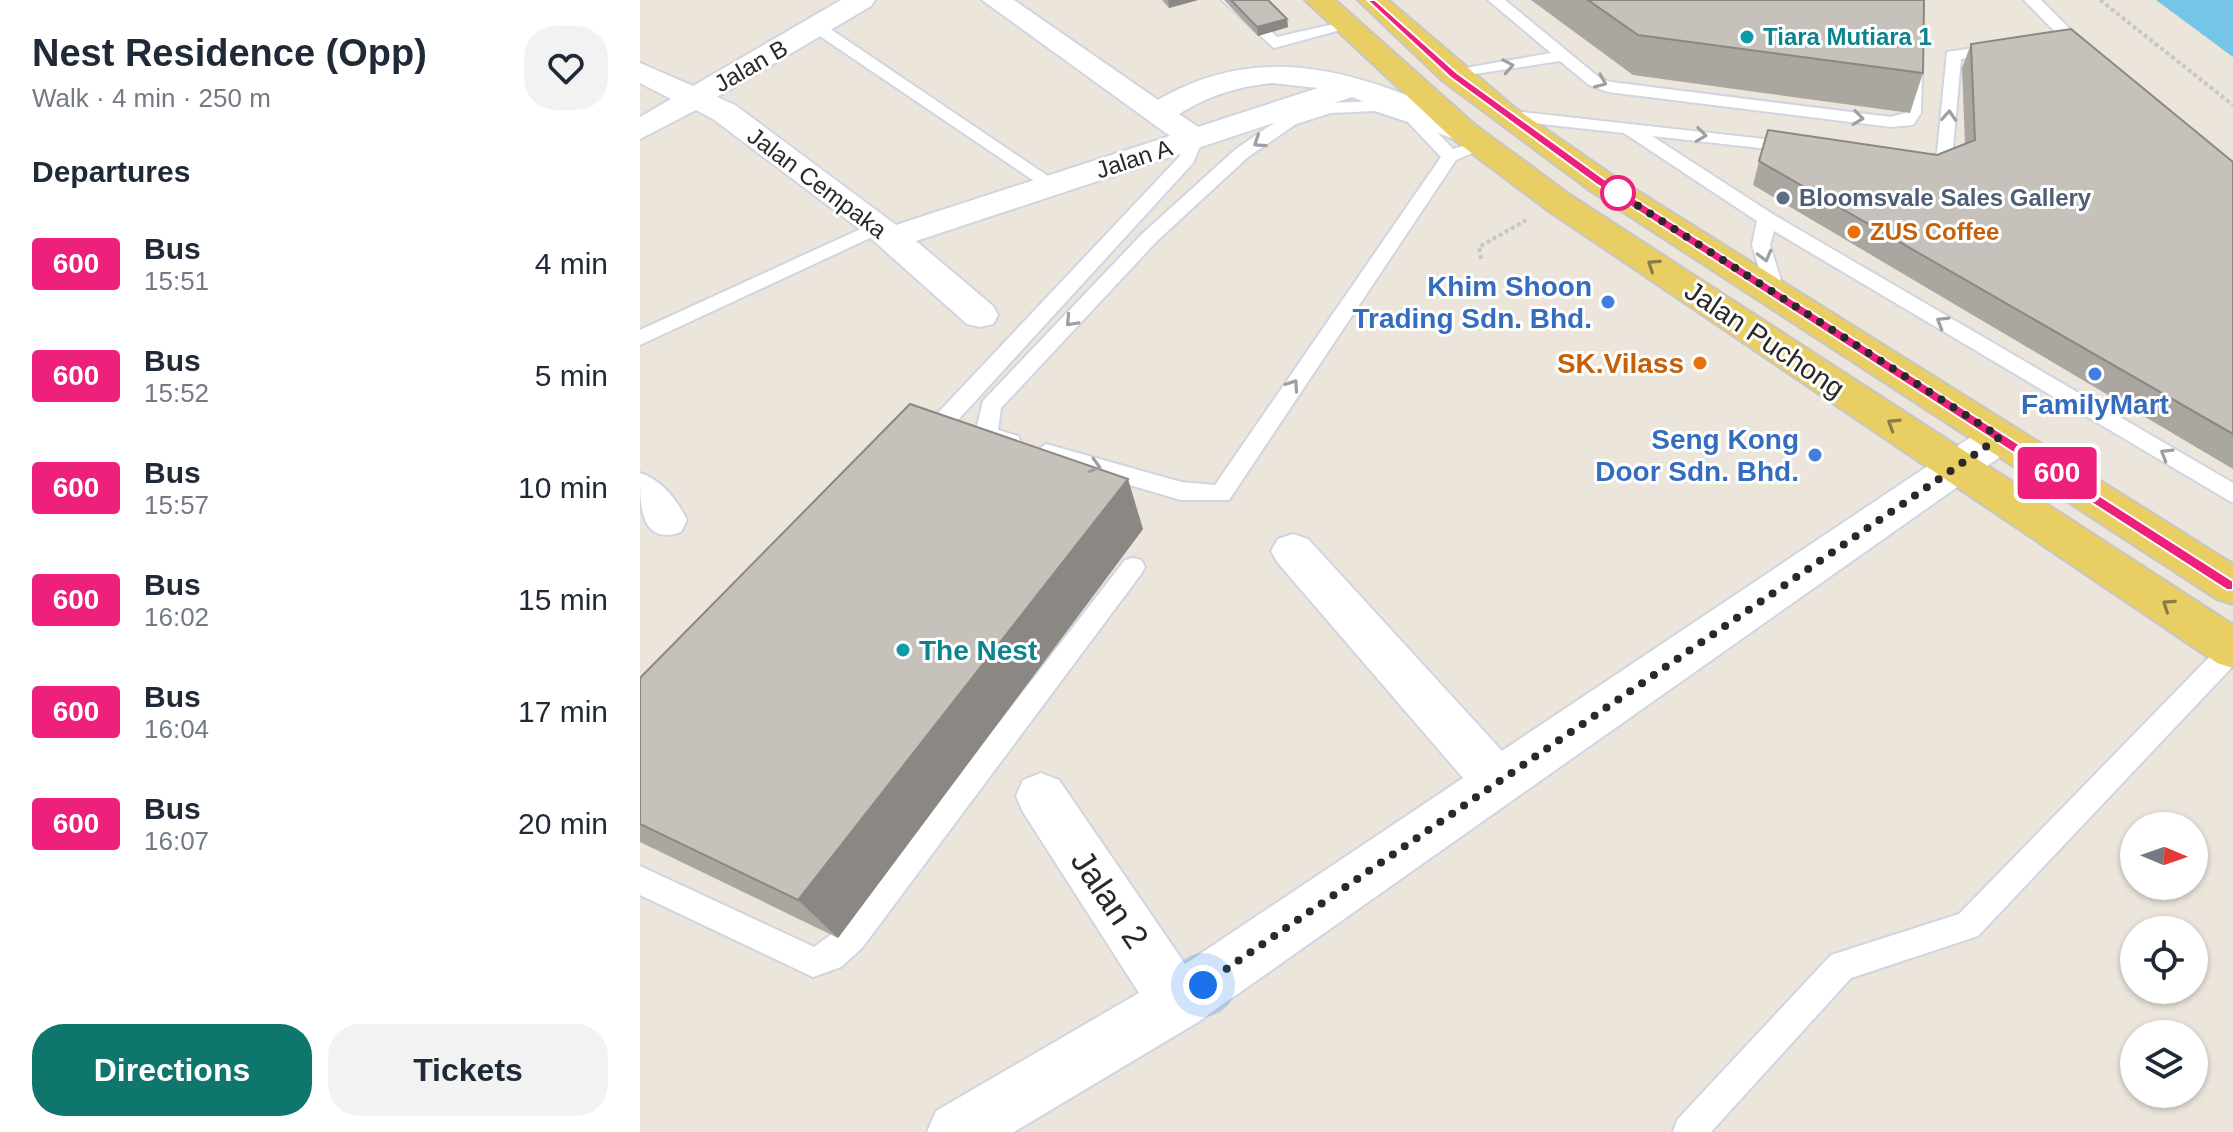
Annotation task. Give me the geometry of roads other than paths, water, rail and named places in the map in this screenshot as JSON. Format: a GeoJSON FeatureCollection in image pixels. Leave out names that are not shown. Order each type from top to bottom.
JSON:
{"type":"FeatureCollection","features":[{"type":"Feature","properties":{"kind":"main road","name":"Jalan Puchong"},"geometry":{"type":"LineString","coordinates":[[1319,0],[1465,144],[1959,465],[2233,649]]}},
{"type":"Feature","properties":{"kind":"main road","name":"Jalan Puchong"},"geometry":{"type":"LineString","coordinates":[[1372,0],[1454,75],[1504,115],[1600,182],[2233,586]]}},
{"type":"Feature","properties":{"kind":"street","name":"Jalan B"},"geometry":{"type":"LineString","coordinates":[[640,130],[861,0]]}},
{"type":"Feature","properties":{"kind":"street","name":"Jalan A"},"geometry":{"type":"LineString","coordinates":[[996,0],[1194,139]]}},
{"type":"Feature","properties":{"kind":"street"},"geometry":{"type":"LineString","coordinates":[[1194,139],[1280,118],[1356,85],[1369,72],[1376,53]]}},
{"type":"Feature","properties":{"kind":"street","name":"Jalan Cempaka"},"geometry":{"type":"LineString","coordinates":[[640,72],[724,112],[884,232],[980,315]]}},
{"type":"Feature","properties":{"kind":"street"},"geometry":{"type":"LineString","coordinates":[[1158,113],[1200,88],[1240,78],[1308,76],[1356,85],[1394,98],[1465,144]]}},
{"type":"Feature","properties":{"kind":"street","name":"Jalan A"},"geometry":{"type":"LineString","coordinates":[[884,232],[1052,185],[1194,139]]}},
{"type":"Feature","properties":{"kind":"street"},"geometry":{"type":"LineString","coordinates":[[957,1132],[1178,1002],[2000,437]]}},
{"type":"Feature","properties":{"kind":"street"},"geometry":{"type":"LineString","coordinates":[[1293,551],[1498,782]]}},
{"type":"Feature","properties":{"kind":"street","name":"Jalan 2"},"geometry":{"type":"LineString","coordinates":[[1041,796],[1178,1002]]}},
{"type":"Feature","properties":{"kind":"lane"},"geometry":{"type":"LineString","coordinates":[[1230,0],[1274,43],[1347,26]]}},
{"type":"Feature","properties":{"kind":"lane"},"geometry":{"type":"LineString","coordinates":[[1496,0],[1595,82],[1608,87],[1891,122],[1907,121],[1913,113],[1915,57]]}},
{"type":"Feature","properties":{"kind":"lane"},"geometry":{"type":"LineString","coordinates":[[2032,0],[2093,59]]}},
{"type":"Feature","properties":{"kind":"lane"},"geometry":{"type":"LineString","coordinates":[[817,27],[1052,185]]}},
{"type":"Feature","properties":{"kind":"lane"},"geometry":{"type":"LineString","coordinates":[[2045,43],[2070,40]]}},
{"type":"Feature","properties":{"kind":"lane"},"geometry":{"type":"LineString","coordinates":[[1900,160],[1930,164],[1946,155],[1953,55],[2014,47]]}},
{"type":"Feature","properties":{"kind":"lane"},"geometry":{"type":"LineString","coordinates":[[1454,75],[1563,56]]}},
{"type":"Feature","properties":{"kind":"lane"},"geometry":{"type":"LineString","coordinates":[[1376,106],[1414,118],[1465,144],[1320,345],[1221,494],[1181,491],[986,434],[991,406],[1150,237],[1280,118],[1330,108],[1376,106]]}},
{"type":"Feature","properties":{"kind":"lane"},"geometry":{"type":"LineString","coordinates":[[1504,115],[1624,126],[1808,149]]}},
{"type":"Feature","properties":{"kind":"lane"},"geometry":{"type":"LineString","coordinates":[[1624,126],[1767,219],[2233,494]]}},
{"type":"Feature","properties":{"kind":"lane"},"geometry":{"type":"LineString","coordinates":[[910,457],[1187,159],[1194,139]]}},
{"type":"Feature","properties":{"kind":"lane"},"geometry":{"type":"LineString","coordinates":[[1767,219],[1761,245],[1775,293]]}},
{"type":"Feature","properties":{"kind":"lane"},"geometry":{"type":"LineString","coordinates":[[640,338],[884,232]]}},
{"type":"Feature","properties":{"kind":"lane"},"geometry":{"type":"LineString","coordinates":[[950,447],[964,414],[964,400]]}},
{"type":"Feature","properties":{"kind":"lane"},"geometry":{"type":"LineString","coordinates":[[640,880],[813,962],[830,956],[851,938],[1133,567]]}},
{"type":"Feature","properties":{"kind":"lane"},"geometry":{"type":"LineString","coordinates":[[1689,1132],[1842,966],[1968,926],[2233,649]]}},
{"type":"Feature","properties":{"kind":"water"},"geometry":{"type":"Polygon","coordinates":[[[2156,0],[2233,0],[2233,57],[2156,0]]]}},
{"type":"Feature","properties":{"kind":"place","name":"Tiara Mutiara 1"},"geometry":{"type":"Point","coordinates":[1747,37]}},
{"type":"Feature","properties":{"kind":"place","name":"Bloomsvale Sales Gallery"},"geometry":{"type":"Point","coordinates":[1783,198]}},
{"type":"Feature","properties":{"kind":"place","name":"ZUS Coffee"},"geometry":{"type":"Point","coordinates":[1854,232]}},
{"type":"Feature","properties":{"kind":"place","name":"Khim Shoon Trading Sdn. Bhd."},"geometry":{"type":"Point","coordinates":[1608,302]}},
{"type":"Feature","properties":{"kind":"place","name":"SK.Vilass"},"geometry":{"type":"Point","coordinates":[1700,363]}},
{"type":"Feature","properties":{"kind":"place","name":"FamilyMart"},"geometry":{"type":"Point","coordinates":[2095,374]}},
{"type":"Feature","properties":{"kind":"place","name":"Seng Kong Door Sdn. Bhd."},"geometry":{"type":"Point","coordinates":[1815,455]}},
{"type":"Feature","properties":{"kind":"place","name":"The Nest"},"geometry":{"type":"Point","coordinates":[903,650]}}]}
